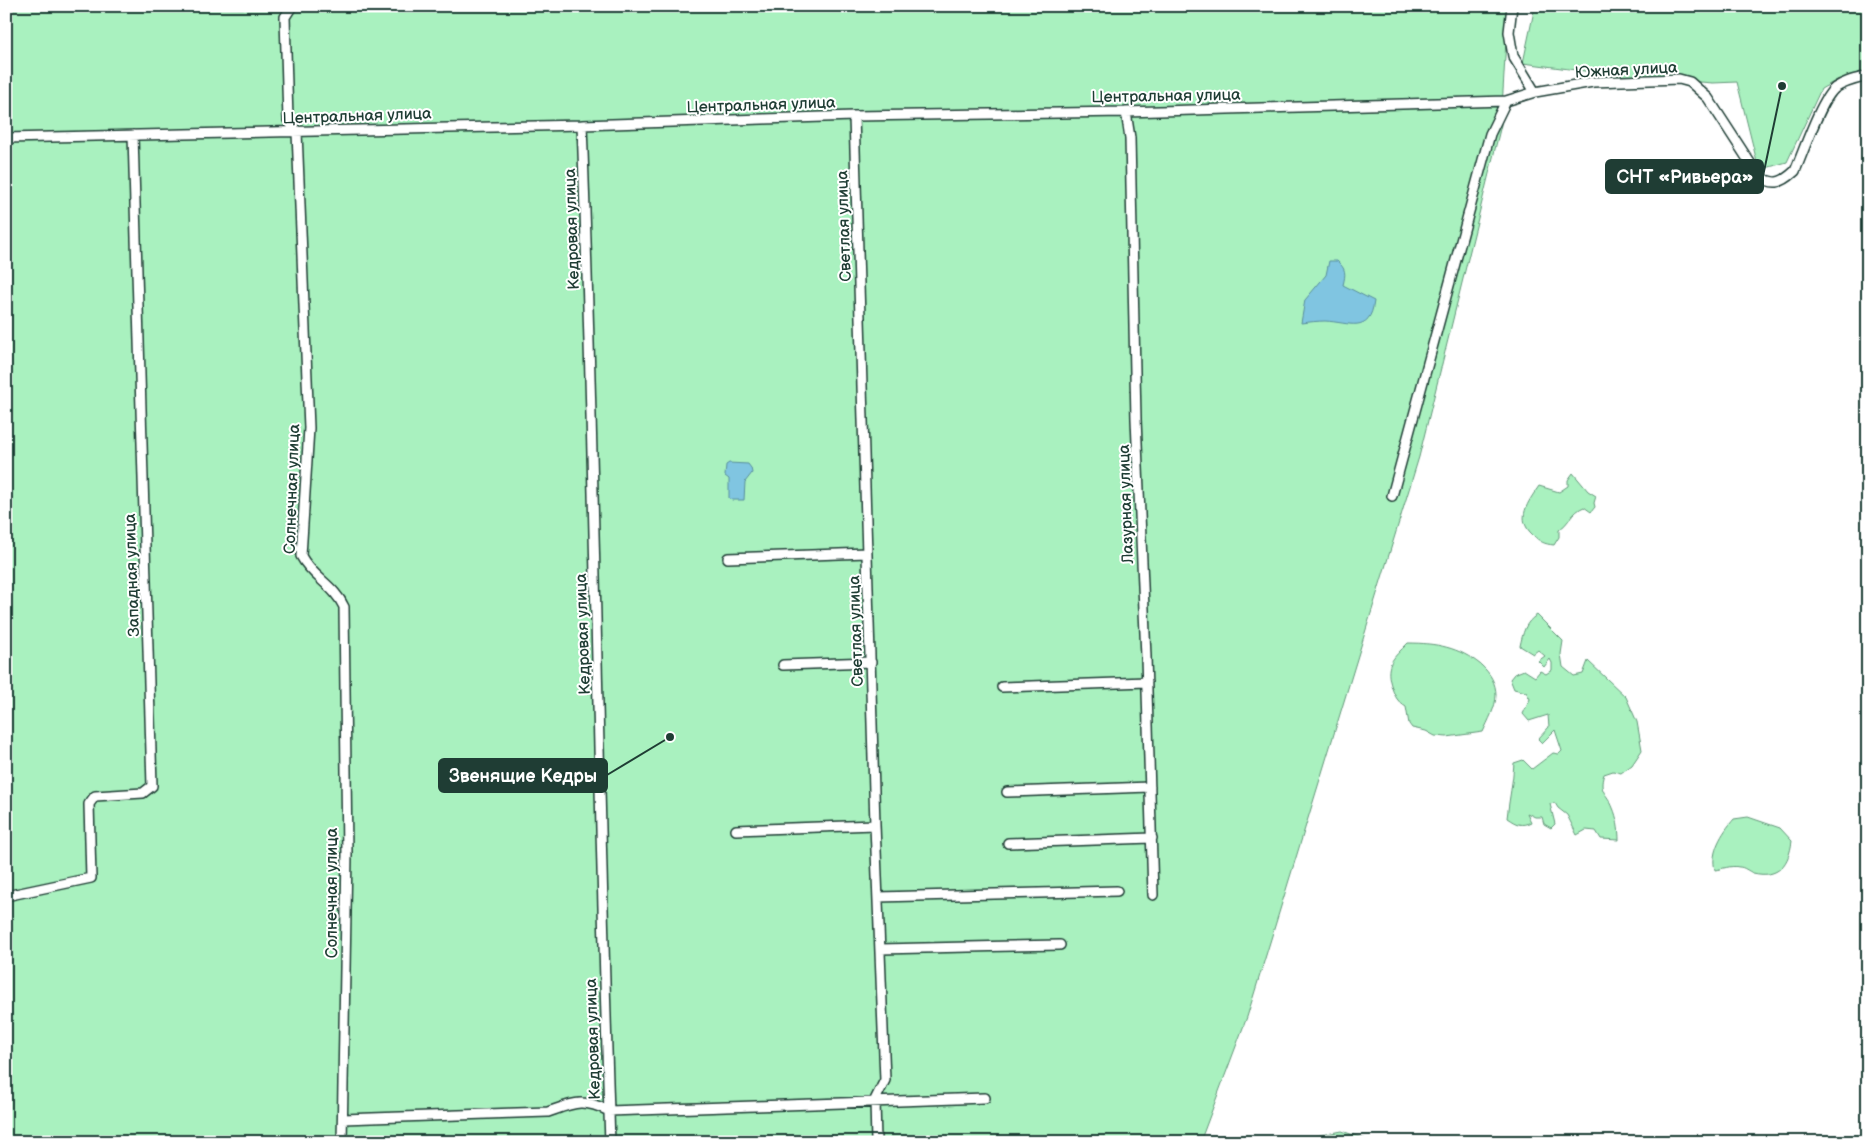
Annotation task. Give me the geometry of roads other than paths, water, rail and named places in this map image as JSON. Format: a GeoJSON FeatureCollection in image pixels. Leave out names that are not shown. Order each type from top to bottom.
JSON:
{"type":"FeatureCollection","features":[{"type":"Feature","properties":{"kind":"street","name":"Солнечная улица"},"geometry":{"type":"LineString","coordinates":[[292,6],[285,17],[288,120],[297,132],[309,428],[301,556],[306,565],[340,597],[344,607],[347,854],[342,1142]]}},
{"type":"Feature","properties":{"kind":"street"},"geometry":{"type":"LineString","coordinates":[[1512,6],[1509,32],[1513,56],[1535,92]]}},
{"type":"Feature","properties":{"kind":"street","name":"Южная улица"},"geometry":{"type":"LineString","coordinates":[[1517,98],[1535,92],[1593,82],[1679,79],[1690,82],[1708,98],[1758,175],[1767,182],[1778,183],[1786,180],[1795,172],[1825,101],[1834,89],[1850,80],[1868,76]]}},
{"type":"Feature","properties":{"kind":"street","name":"Центральная улица"},"geometry":{"type":"LineString","coordinates":[[6,138],[582,125],[854,116],[1126,112],[1506,101],[1517,98]]}},
{"type":"Feature","properties":{"kind":"street"},"geometry":{"type":"LineString","coordinates":[[1392,496],[1490,134],[1506,101]]}},
{"type":"Feature","properties":{"kind":"street","name":"Лазурная улица"},"geometry":{"type":"LineString","coordinates":[[1126,112],[1130,138],[1136,419],[1147,682],[1153,895]]}},
{"type":"Feature","properties":{"kind":"street","name":"Светлая улица"},"geometry":{"type":"LineString","coordinates":[[854,116],[875,825],[885,1080],[875,1100],[876,1142]]}},
{"type":"Feature","properties":{"kind":"street","name":"Кедровая улица"},"geometry":{"type":"LineString","coordinates":[[582,125],[589,305],[604,966],[610,1142]]}},
{"type":"Feature","properties":{"kind":"street","name":"Западная улица"},"geometry":{"type":"LineString","coordinates":[[6,896],[91,878],[89,804],[95,796],[143,793],[152,786],[134,135]]}},
{"type":"Feature","properties":{"kind":"street"},"geometry":{"type":"LineString","coordinates":[[728,558],[867,553]]}},
{"type":"Feature","properties":{"kind":"street"},"geometry":{"type":"LineString","coordinates":[[783,665],[870,662]]}},
{"type":"Feature","properties":{"kind":"street"},"geometry":{"type":"LineString","coordinates":[[1002,687],[1147,682]]}},
{"type":"Feature","properties":{"kind":"street"},"geometry":{"type":"LineString","coordinates":[[1007,792],[1150,787]]}},
{"type":"Feature","properties":{"kind":"street"},"geometry":{"type":"LineString","coordinates":[[736,830],[875,825]]}},
{"type":"Feature","properties":{"kind":"street"},"geometry":{"type":"LineString","coordinates":[[1008,843],[1152,838]]}},
{"type":"Feature","properties":{"kind":"street"},"geometry":{"type":"LineString","coordinates":[[878,897],[1117,891]]}},
{"type":"Feature","properties":{"kind":"street"},"geometry":{"type":"LineString","coordinates":[[880,949],[1060,945]]}},
{"type":"Feature","properties":{"kind":"street"},"geometry":{"type":"LineString","coordinates":[[343,1119],[548,1112],[576,1103],[593,1102],[609,1111],[875,1100],[985,1098]]}},
{"type":"Feature","properties":{"kind":"water"},"geometry":{"type":"Polygon","coordinates":[[[1329,261],[1337,261],[1344,269],[1343,285],[1374,301],[1372,312],[1363,323],[1350,324],[1325,321],[1301,323],[1305,300],[1326,275],[1329,261]]]}},
{"type":"Feature","properties":{"kind":"water"},"geometry":{"type":"Polygon","coordinates":[[[729,463],[748,464],[751,468],[752,473],[745,482],[744,500],[732,500],[729,498],[729,479],[725,476],[726,465],[729,463]]]}},
{"type":"Feature","properties":{"kind":"place","name":"СНТ «Ривьера»"},"geometry":{"type":"Point","coordinates":[1782,86]}},
{"type":"Feature","properties":{"kind":"place","name":"Звенящие Кедры"},"geometry":{"type":"Point","coordinates":[670,737]}}]}
